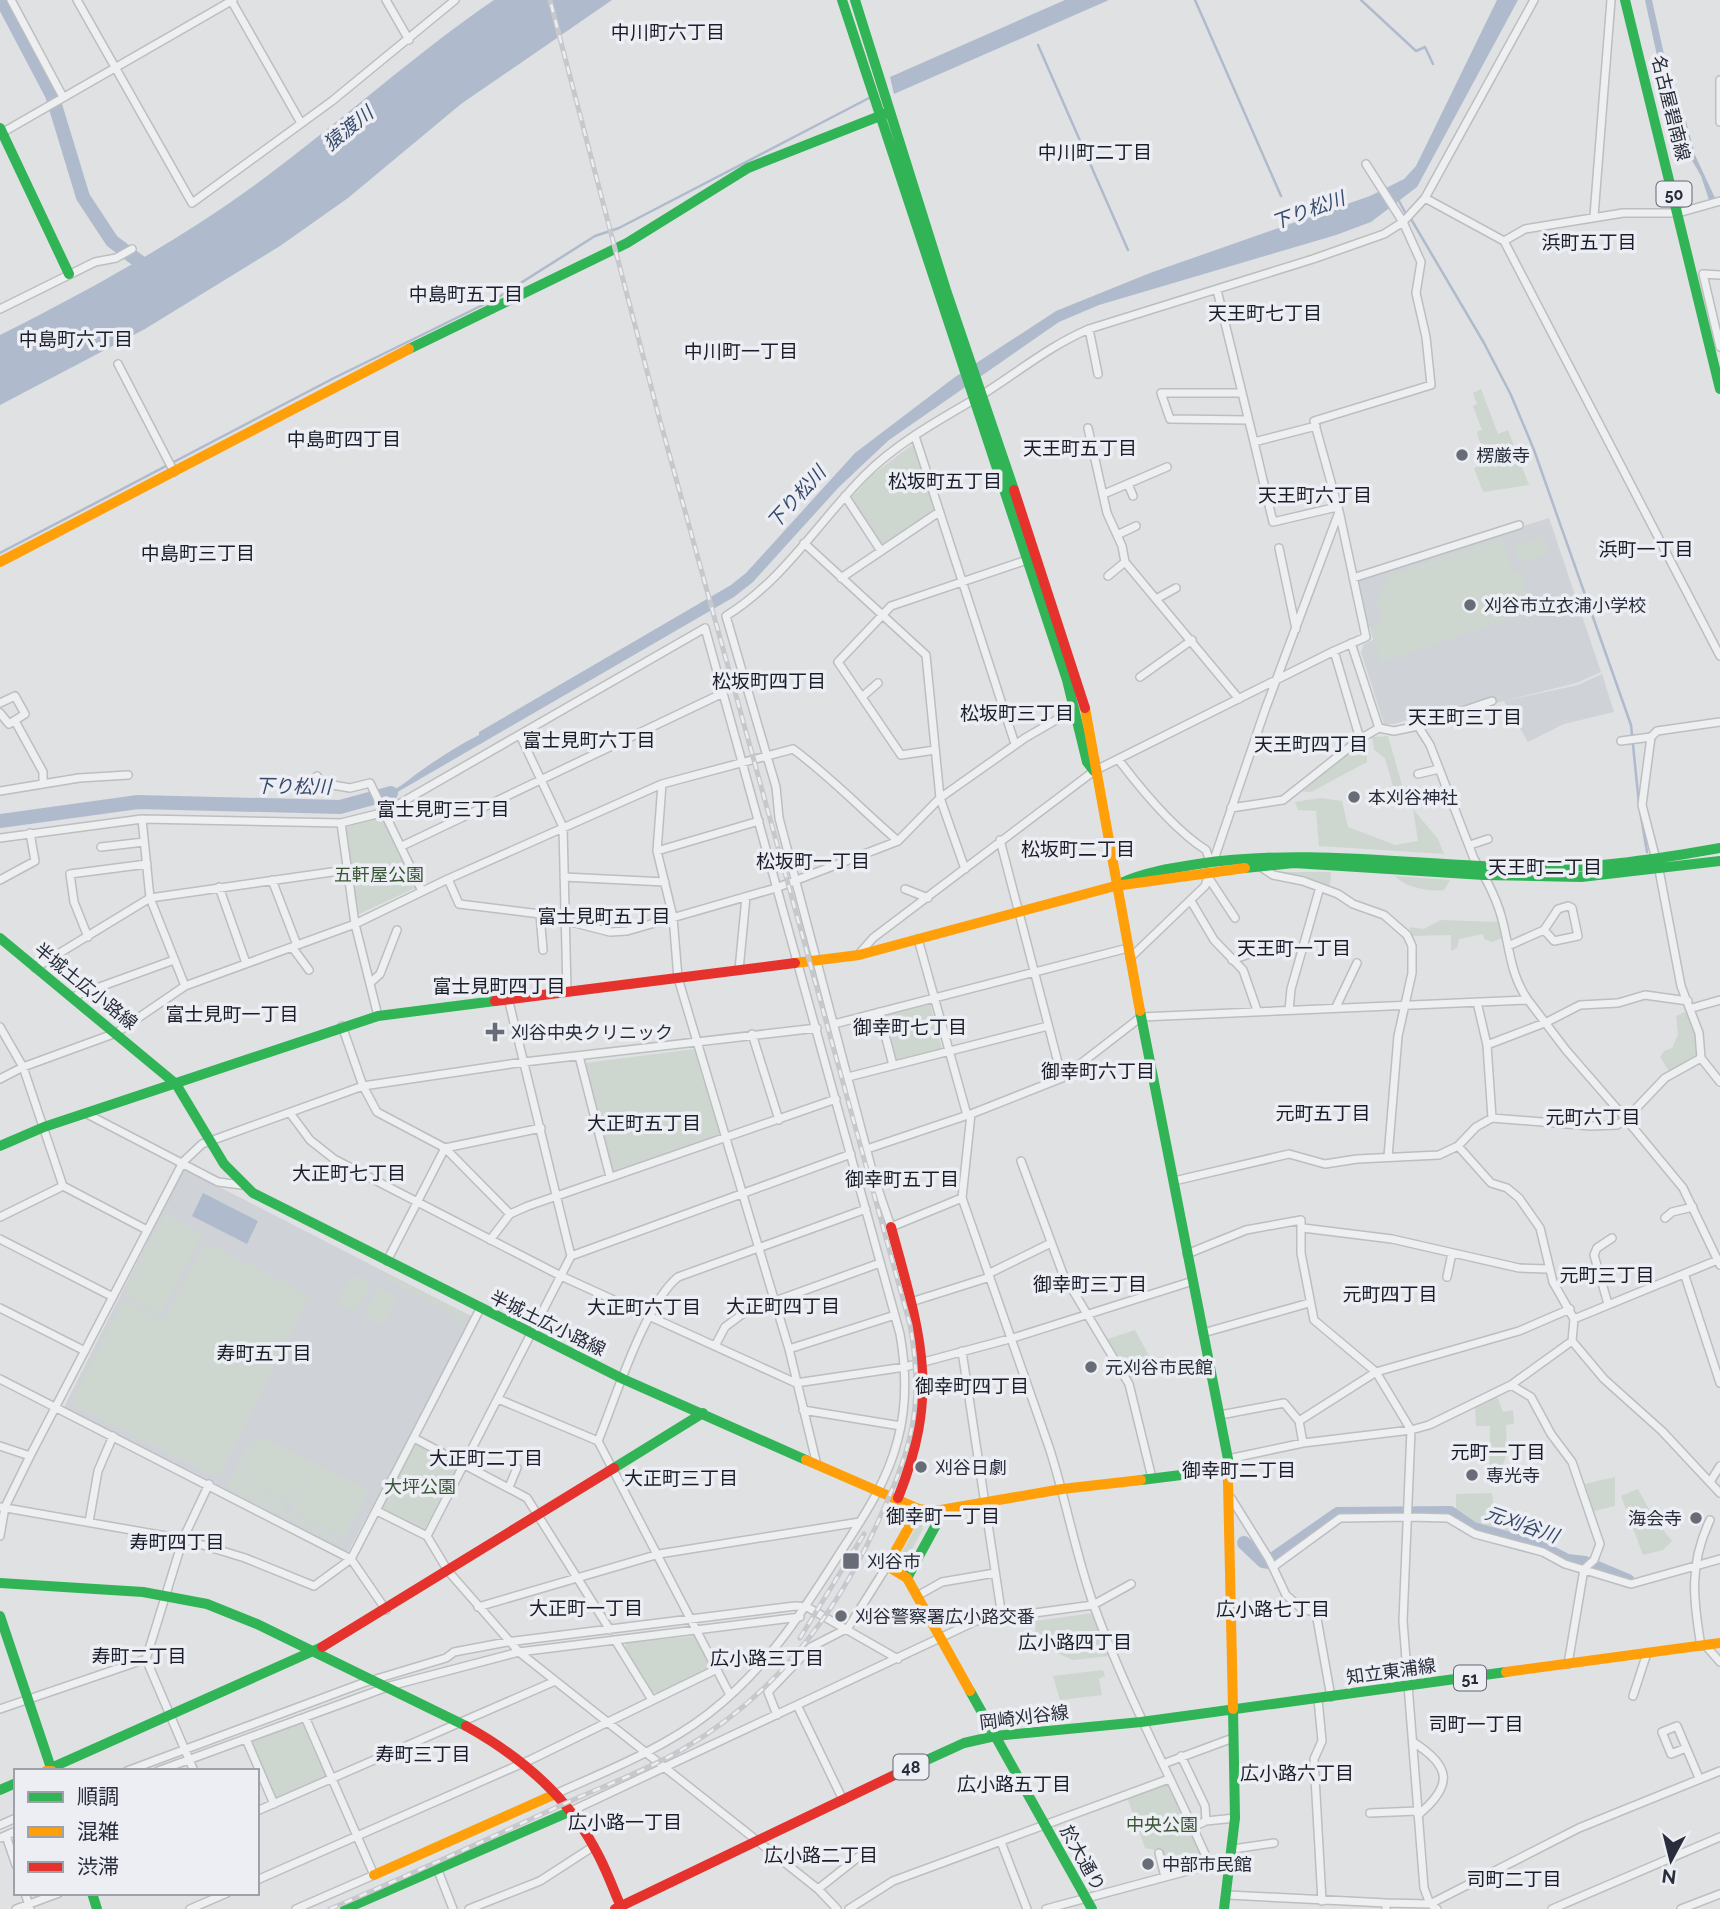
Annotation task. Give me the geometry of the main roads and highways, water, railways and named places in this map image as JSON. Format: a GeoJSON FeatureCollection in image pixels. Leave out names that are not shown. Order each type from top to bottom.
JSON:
{"type":"FeatureCollection","features":[{"type":"Feature","properties":{"kind":"water"},"geometry":{"type":"Polygon","coordinates":[[[494,0],[612,0],[461,104],[348,198],[280,246],[145,329],[0,405],[0,335],[133,264],[228,204],[289,160],[434,44],[494,0]]]}},
{"type":"Feature","properties":{"kind":"water"},"geometry":{"type":"Polygon","coordinates":[[[1065,0],[1109,0],[894,94],[890,77],[1065,0]]]}},
{"type":"Feature","properties":{"kind":"water"},"geometry":{"type":"Polygon","coordinates":[[[1497,0],[1518,0],[1417,187],[1371,222],[1336,235],[1099,305],[1059,322],[889,440],[839,487],[753,582],[734,597],[382,801],[378,793],[391,791],[402,785],[479,735],[479,732],[731,585],[746,573],[855,453],[955,377],[1056,311],[1150,273],[1370,196],[1404,179],[1416,166],[1497,0]]]}},
{"type":"Feature","properties":{"kind":"water"},"geometry":{"type":"Polygon","coordinates":[[[1645,0],[1652,0],[1669,77],[1662,79],[1645,0]]]}},
{"type":"Feature","properties":{"kind":"water"},"geometry":{"type":"Polygon","coordinates":[[[1678,91],[1695,155],[1715,198],[1709,200],[1701,176],[1686,150],[1672,93],[1678,91]]]}},
{"type":"Feature","properties":{"kind":"water"},"geometry":{"type":"Polygon","coordinates":[[[203,1193],[258,1221],[247,1244],[192,1216],[203,1193]]]}},
{"type":"Feature","properties":{"kind":"waterway","name":"猿渡川"},"geometry":{"type":"LineString","coordinates":[[2,0],[52,95],[83,197],[112,241],[153,272]]}},
{"type":"Feature","properties":{"kind":"waterway"},"geometry":{"type":"LineString","coordinates":[[1195,0],[1281,196]]}},
{"type":"Feature","properties":{"kind":"waterway"},"geometry":{"type":"LineString","coordinates":[[1361,0],[1416,51],[1425,47],[1433,64]]}},
{"type":"Feature","properties":{"kind":"waterway"},"geometry":{"type":"LineString","coordinates":[[1038,45],[1128,250]]}},
{"type":"Feature","properties":{"kind":"waterway"},"geometry":{"type":"LineString","coordinates":[[0,553],[334,378],[497,298],[595,236],[619,228],[871,97]]}},
{"type":"Feature","properties":{"kind":"waterway"},"geometry":{"type":"LineString","coordinates":[[1399,201],[1406,214]]}},
{"type":"Feature","properties":{"kind":"waterway"},"geometry":{"type":"LineString","coordinates":[[1411,219],[1484,343],[1511,395],[1534,450],[1631,725],[1639,804]]}},
{"type":"Feature","properties":{"kind":"waterway","name":"下り松川"},"geometry":{"type":"LineString","coordinates":[[0,821],[138,802],[340,807],[391,793]]}},
{"type":"Feature","properties":{"kind":"waterway"},"geometry":{"type":"LineString","coordinates":[[1640,810],[1647,852]]}},
{"type":"Feature","properties":{"kind":"waterway","name":"元刈谷川"},"geometry":{"type":"LineString","coordinates":[[1244,1543],[1263,1561],[1269,1562],[1338,1514],[1450,1513],[1473,1529],[1542,1548],[1567,1561],[1585,1563],[1628,1581]]}},
{"type":"Feature","properties":{"kind":"railway"},"geometry":{"type":"LineString","coordinates":[[330,1909],[651,1766],[683,1749],[745,1705],[798,1652],[821,1622],[860,1558],[899,1473],[912,1428],[915,1404],[916,1380],[910,1325],[659,417],[550,0]]}},
{"type":"Feature","properties":{"kind":"railway"},"geometry":{"type":"LineString","coordinates":[[800,1638],[864,1534]]}},
{"type":"Feature","properties":{"kind":"place","name":"楞厳寺"},"geometry":{"type":"Point","coordinates":[1462,455]}},
{"type":"Feature","properties":{"kind":"place","name":"刈谷市立衣浦小学校"},"geometry":{"type":"Point","coordinates":[1470,605]}},
{"type":"Feature","properties":{"kind":"place","name":"本刈谷神社"},"geometry":{"type":"Point","coordinates":[1354,797]}},
{"type":"Feature","properties":{"kind":"place","name":"刈谷中央クリニック"},"geometry":{"type":"Point","coordinates":[495,1032]}},
{"type":"Feature","properties":{"kind":"place","name":"元刈谷市民館"},"geometry":{"type":"Point","coordinates":[1091,1367]}},
{"type":"Feature","properties":{"kind":"place","name":"刈谷日劇"},"geometry":{"type":"Point","coordinates":[921,1467]}},
{"type":"Feature","properties":{"kind":"place","name":"専光寺"},"geometry":{"type":"Point","coordinates":[1472,1475]}},
{"type":"Feature","properties":{"kind":"place","name":"海会寺"},"geometry":{"type":"Point","coordinates":[1696,1518]}},
{"type":"Feature","properties":{"kind":"place","name":"刈谷市"},"geometry":{"type":"Point","coordinates":[851,1561]}},
{"type":"Feature","properties":{"kind":"place","name":"刈谷警察署広小路交番"},"geometry":{"type":"Point","coordinates":[841,1616]}},
{"type":"Feature","properties":{"kind":"place","name":"中部市民館"},"geometry":{"type":"Point","coordinates":[1148,1864]}},
{"type":"Feature","properties":{"kind":"district","name":"中川町六丁目"},"geometry":{"type":"Point","coordinates":[668,32]}},
{"type":"Feature","properties":{"kind":"district","name":"中川町二丁目"},"geometry":{"type":"Point","coordinates":[1095,152]}},
{"type":"Feature","properties":{"kind":"district","name":"浜町五丁目"},"geometry":{"type":"Point","coordinates":[1589,242]}},
{"type":"Feature","properties":{"kind":"district","name":"中島町五丁目"},"geometry":{"type":"Point","coordinates":[466,294]}},
{"type":"Feature","properties":{"kind":"district","name":"天王町七丁目"},"geometry":{"type":"Point","coordinates":[1265,313]}},
{"type":"Feature","properties":{"kind":"district","name":"中島町六丁目"},"geometry":{"type":"Point","coordinates":[76,339]}},
{"type":"Feature","properties":{"kind":"district","name":"中川町一丁目"},"geometry":{"type":"Point","coordinates":[741,351]}},
{"type":"Feature","properties":{"kind":"district","name":"中島町四丁目"},"geometry":{"type":"Point","coordinates":[344,439]}},
{"type":"Feature","properties":{"kind":"district","name":"天王町五丁目"},"geometry":{"type":"Point","coordinates":[1080,448]}},
{"type":"Feature","properties":{"kind":"district","name":"松坂町五丁目"},"geometry":{"type":"Point","coordinates":[945,481]}},
{"type":"Feature","properties":{"kind":"district","name":"天王町六丁目"},"geometry":{"type":"Point","coordinates":[1315,495]}},
{"type":"Feature","properties":{"kind":"district","name":"浜町一丁目"},"geometry":{"type":"Point","coordinates":[1646,549]}},
{"type":"Feature","properties":{"kind":"district","name":"中島町三丁目"},"geometry":{"type":"Point","coordinates":[198,553]}},
{"type":"Feature","properties":{"kind":"district","name":"松坂町四丁目"},"geometry":{"type":"Point","coordinates":[769,681]}},
{"type":"Feature","properties":{"kind":"district","name":"松坂町三丁目"},"geometry":{"type":"Point","coordinates":[1017,713]}},
{"type":"Feature","properties":{"kind":"district","name":"天王町三丁目"},"geometry":{"type":"Point","coordinates":[1465,717]}},
{"type":"Feature","properties":{"kind":"district","name":"富士見町六丁目"},"geometry":{"type":"Point","coordinates":[589,740]}},
{"type":"Feature","properties":{"kind":"district","name":"天王町四丁目"},"geometry":{"type":"Point","coordinates":[1311,744]}},
{"type":"Feature","properties":{"kind":"district","name":"富士見町三丁目"},"geometry":{"type":"Point","coordinates":[443,809]}},
{"type":"Feature","properties":{"kind":"district","name":"松坂町二丁目"},"geometry":{"type":"Point","coordinates":[1078,849]}},
{"type":"Feature","properties":{"kind":"district","name":"松坂町一丁目"},"geometry":{"type":"Point","coordinates":[813,861]}},
{"type":"Feature","properties":{"kind":"district","name":"天王町二丁目"},"geometry":{"type":"Point","coordinates":[1545,867]}},
{"type":"Feature","properties":{"kind":"district","name":"富士見町五丁目"},"geometry":{"type":"Point","coordinates":[604,916]}},
{"type":"Feature","properties":{"kind":"district","name":"天王町一丁目"},"geometry":{"type":"Point","coordinates":[1294,948]}},
{"type":"Feature","properties":{"kind":"district","name":"富士見町四丁目"},"geometry":{"type":"Point","coordinates":[499,986]}},
{"type":"Feature","properties":{"kind":"district","name":"富士見町一丁目"},"geometry":{"type":"Point","coordinates":[232,1014]}},
{"type":"Feature","properties":{"kind":"district","name":"御幸町七丁目"},"geometry":{"type":"Point","coordinates":[910,1027]}},
{"type":"Feature","properties":{"kind":"district","name":"御幸町六丁目"},"geometry":{"type":"Point","coordinates":[1098,1071]}},
{"type":"Feature","properties":{"kind":"district","name":"元町五丁目"},"geometry":{"type":"Point","coordinates":[1323,1113]}},
{"type":"Feature","properties":{"kind":"district","name":"元町六丁目"},"geometry":{"type":"Point","coordinates":[1593,1117]}},
{"type":"Feature","properties":{"kind":"district","name":"大正町五丁目"},"geometry":{"type":"Point","coordinates":[644,1123]}},
{"type":"Feature","properties":{"kind":"district","name":"大正町七丁目"},"geometry":{"type":"Point","coordinates":[349,1173]}},
{"type":"Feature","properties":{"kind":"district","name":"御幸町五丁目"},"geometry":{"type":"Point","coordinates":[902,1179]}},
{"type":"Feature","properties":{"kind":"district","name":"元町三丁目"},"geometry":{"type":"Point","coordinates":[1607,1275]}},
{"type":"Feature","properties":{"kind":"district","name":"御幸町三丁目"},"geometry":{"type":"Point","coordinates":[1090,1284]}},
{"type":"Feature","properties":{"kind":"district","name":"元町四丁目"},"geometry":{"type":"Point","coordinates":[1390,1294]}},
{"type":"Feature","properties":{"kind":"district","name":"大正町四丁目"},"geometry":{"type":"Point","coordinates":[783,1306]}},
{"type":"Feature","properties":{"kind":"district","name":"大正町六丁目"},"geometry":{"type":"Point","coordinates":[644,1307]}},
{"type":"Feature","properties":{"kind":"district","name":"寿町五丁目"},"geometry":{"type":"Point","coordinates":[264,1353]}},
{"type":"Feature","properties":{"kind":"district","name":"御幸町四丁目"},"geometry":{"type":"Point","coordinates":[972,1386]}},
{"type":"Feature","properties":{"kind":"district","name":"元町一丁目"},"geometry":{"type":"Point","coordinates":[1498,1452]}},
{"type":"Feature","properties":{"kind":"district","name":"大正町二丁目"},"geometry":{"type":"Point","coordinates":[486,1458]}},
{"type":"Feature","properties":{"kind":"district","name":"御幸町二丁目"},"geometry":{"type":"Point","coordinates":[1239,1470]}},
{"type":"Feature","properties":{"kind":"district","name":"大正町三丁目"},"geometry":{"type":"Point","coordinates":[681,1478]}},
{"type":"Feature","properties":{"kind":"district","name":"御幸町一丁目"},"geometry":{"type":"Point","coordinates":[943,1516]}},
{"type":"Feature","properties":{"kind":"district","name":"寿町四丁目"},"geometry":{"type":"Point","coordinates":[177,1542]}},
{"type":"Feature","properties":{"kind":"district","name":"大正町一丁目"},"geometry":{"type":"Point","coordinates":[586,1608]}},
{"type":"Feature","properties":{"kind":"district","name":"広小路七丁目"},"geometry":{"type":"Point","coordinates":[1273,1609]}},
{"type":"Feature","properties":{"kind":"district","name":"広小路四丁目"},"geometry":{"type":"Point","coordinates":[1075,1642]}},
{"type":"Feature","properties":{"kind":"district","name":"寿町二丁目"},"geometry":{"type":"Point","coordinates":[139,1656]}},
{"type":"Feature","properties":{"kind":"district","name":"広小路三丁目"},"geometry":{"type":"Point","coordinates":[767,1658]}},
{"type":"Feature","properties":{"kind":"district","name":"司町一丁目"},"geometry":{"type":"Point","coordinates":[1476,1724]}},
{"type":"Feature","properties":{"kind":"district","name":"寿町三丁目"},"geometry":{"type":"Point","coordinates":[423,1754]}},
{"type":"Feature","properties":{"kind":"district","name":"広小路六丁目"},"geometry":{"type":"Point","coordinates":[1297,1773]}},
{"type":"Feature","properties":{"kind":"district","name":"広小路五丁目"},"geometry":{"type":"Point","coordinates":[1014,1784]}},
{"type":"Feature","properties":{"kind":"district","name":"広小路一丁目"},"geometry":{"type":"Point","coordinates":[625,1822]}},
{"type":"Feature","properties":{"kind":"district","name":"広小路二丁目"},"geometry":{"type":"Point","coordinates":[821,1855]}},
{"type":"Feature","properties":{"kind":"district","name":"司町二丁目"},"geometry":{"type":"Point","coordinates":[1514,1879]}},
{"type":"Feature","properties":{"kind":"park label","name":"五軒屋公園"},"geometry":{"type":"Point","coordinates":[379,874]}},
{"type":"Feature","properties":{"kind":"park label","name":"大坪公園"},"geometry":{"type":"Point","coordinates":[420,1486]}},
{"type":"Feature","properties":{"kind":"park label","name":"中央公園"},"geometry":{"type":"Point","coordinates":[1162,1824]}}]}
